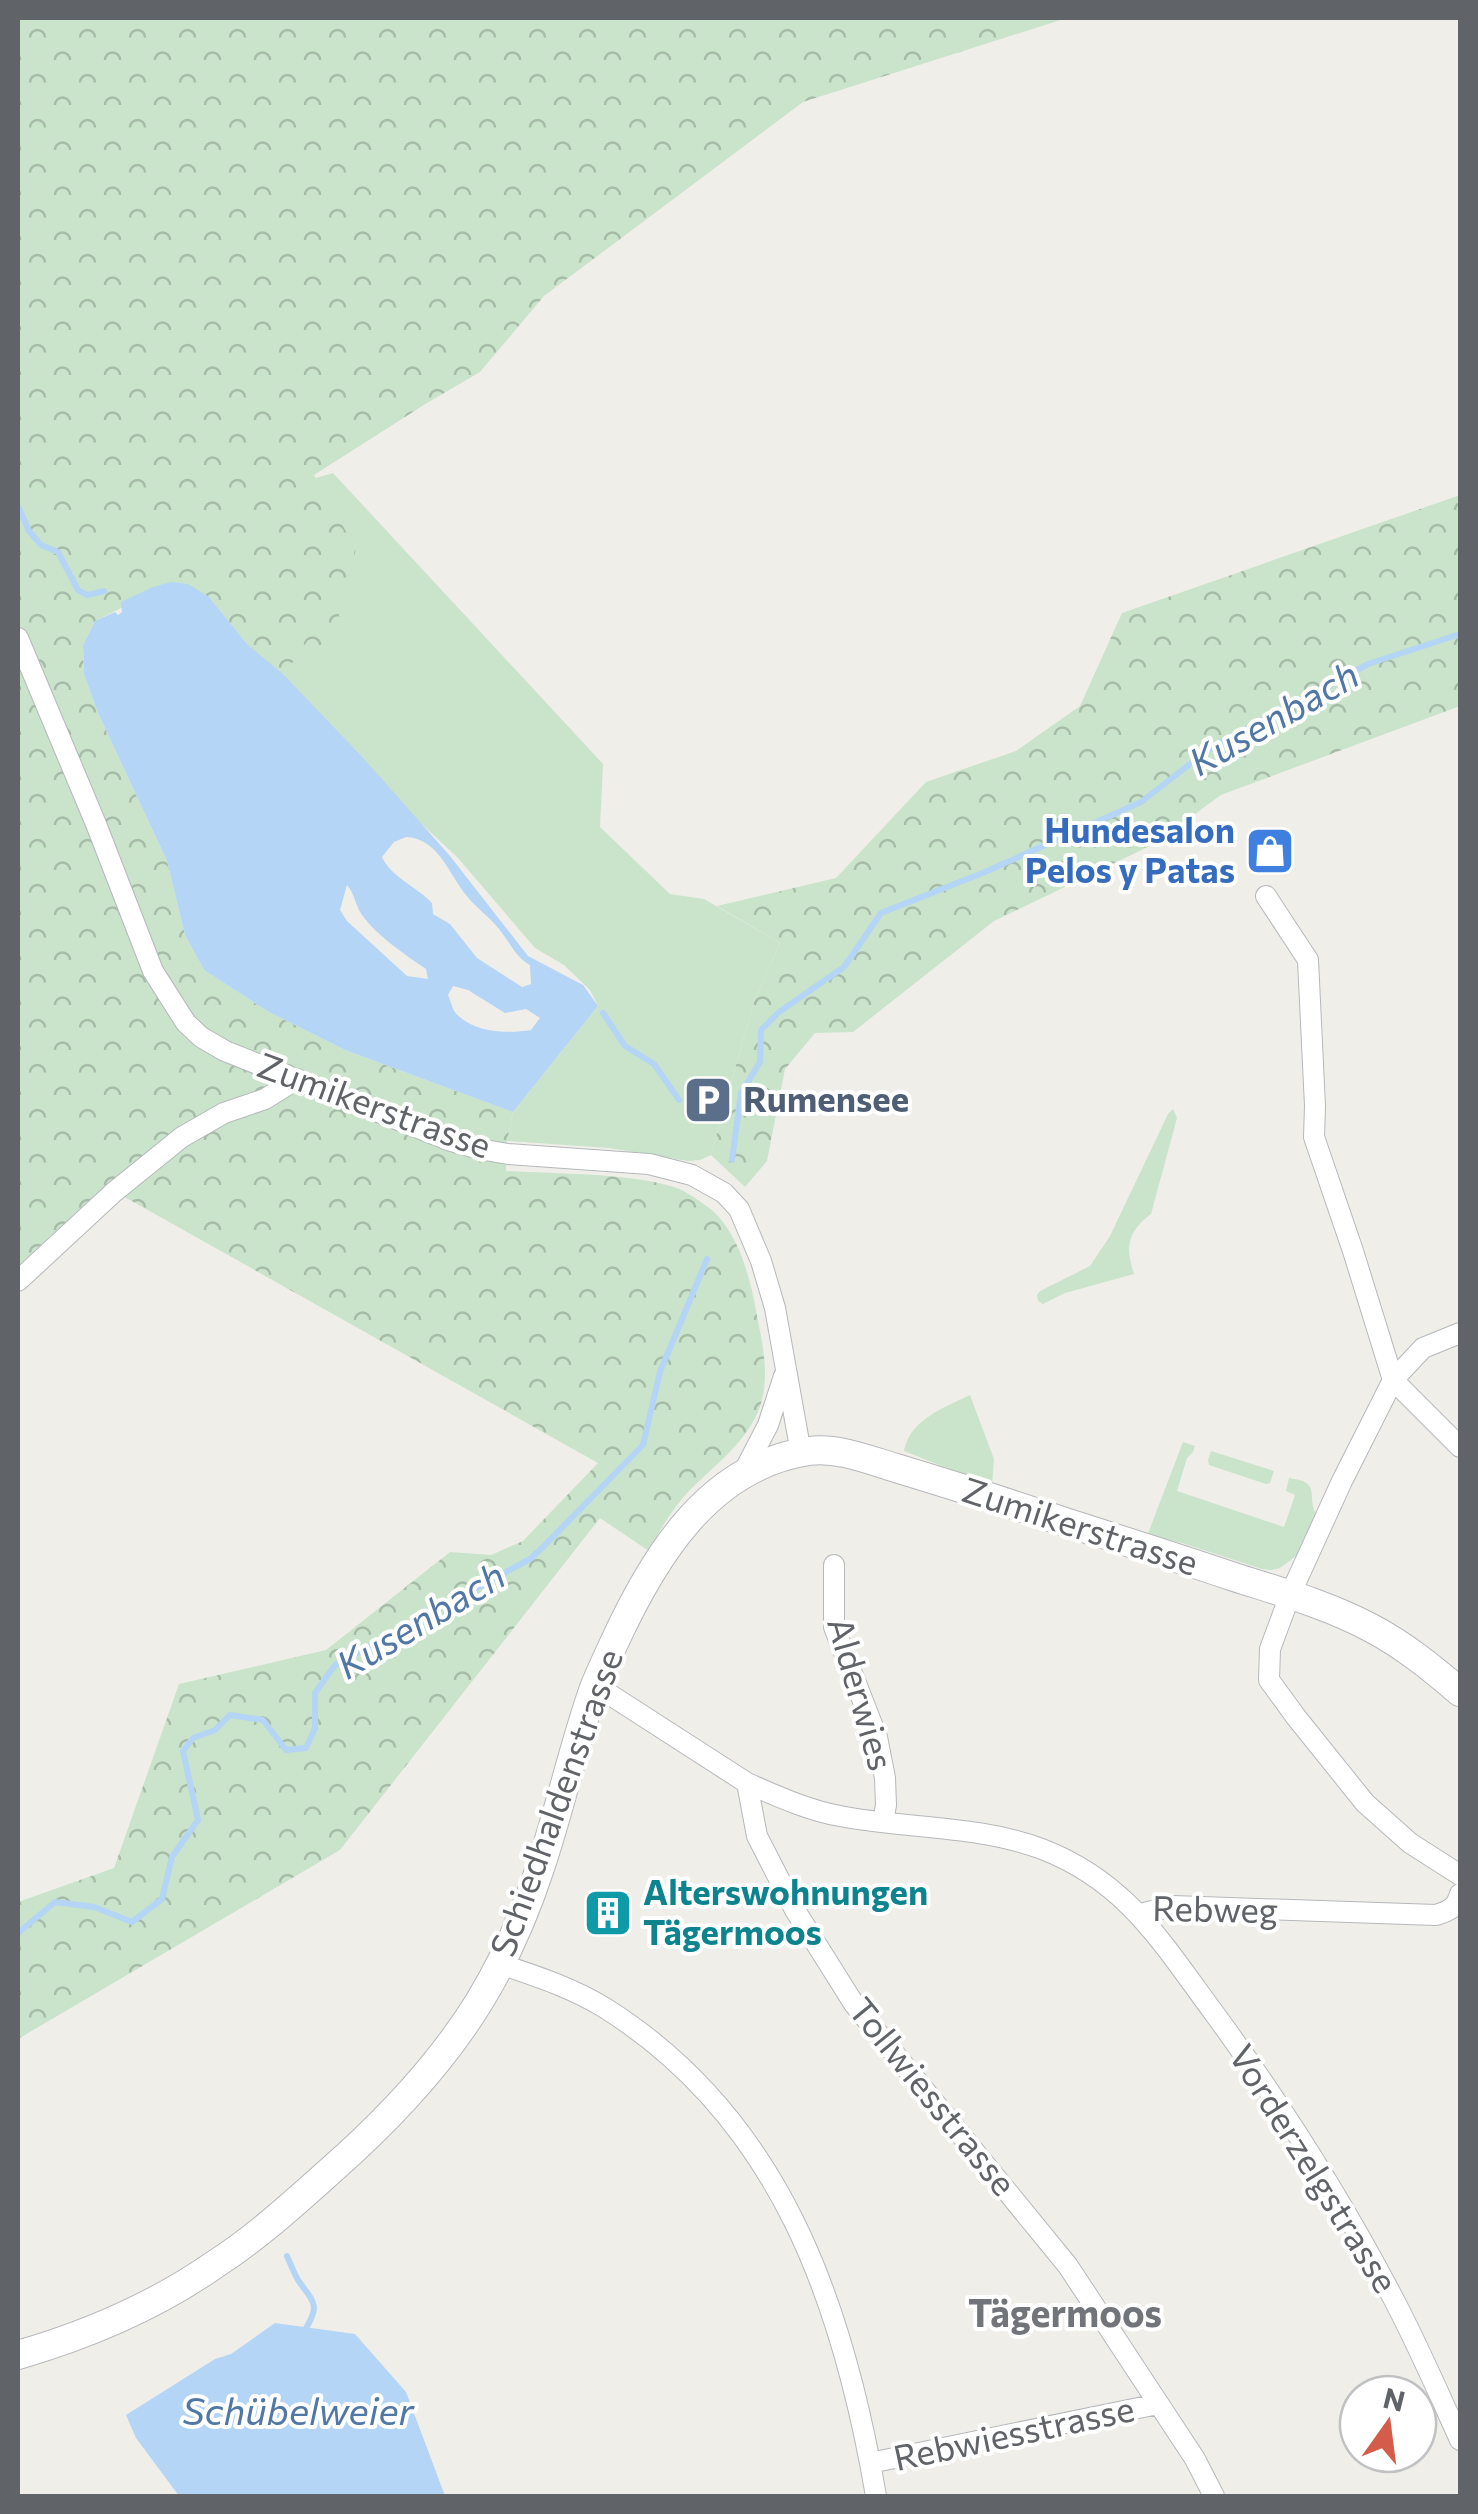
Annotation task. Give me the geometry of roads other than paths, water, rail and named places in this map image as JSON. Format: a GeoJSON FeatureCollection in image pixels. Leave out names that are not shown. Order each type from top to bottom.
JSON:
{"type":"FeatureCollection","features":[{"type":"Feature","properties":{"kind":"main road","name":"Zumikerstrasse"},"geometry":{"type":"LineString","coordinates":[[801,1453],[837,1452],[896,1468],[1290,1595],[1370,1628],[1429,1665],[1460,1692]]}},
{"type":"Feature","properties":{"kind":"main road","name":"Schiedhaldenstrasse"},"geometry":{"type":"LineString","coordinates":[[18,2355],[106,2323],[177,2289],[216,2265],[269,2225],[362,2143],[418,2085],[467,2020],[500,1964],[540,1869],[595,1685],[631,1606],[659,1558],[724,1485],[762,1464],[801,1453]]}},
{"type":"Feature","properties":{"kind":"street","name":"Zumikerstrasse"},"geometry":{"type":"LineString","coordinates":[[18,638],[153,971],[186,1023],[225,1051],[479,1150],[649,1164],[692,1175],[724,1193],[739,1209],[775,1308],[801,1453]]}},
{"type":"Feature","properties":{"kind":"street"},"geometry":{"type":"LineString","coordinates":[[1266,896],[1308,960],[1314,1137],[1393,1380],[1460,1447]]}},
{"type":"Feature","properties":{"kind":"street"},"geometry":{"type":"LineString","coordinates":[[18,1282],[114,1192],[182,1138],[224,1114],[265,1099],[297,1079]]}},
{"type":"Feature","properties":{"kind":"street"},"geometry":{"type":"LineString","coordinates":[[1460,1333],[1423,1348],[1393,1380],[1290,1595],[1270,1649],[1269,1680],[1365,1803],[1410,1843],[1460,1875]]}},
{"type":"Feature","properties":{"kind":"street"},"geometry":{"type":"LineString","coordinates":[[742,1475],[777,1402],[786,1364]]}},
{"type":"Feature","properties":{"kind":"street","name":"Alderwies"},"geometry":{"type":"LineString","coordinates":[[834,1566],[834,1627],[877,1737],[885,1778],[883,1822]]}},
{"type":"Feature","properties":{"kind":"street"},"geometry":{"type":"LineString","coordinates":[[595,1685],[747,1783]]}},
{"type":"Feature","properties":{"kind":"street","name":"Rebweg"},"geometry":{"type":"LineString","coordinates":[[747,1783],[821,1811],[1006,1839],[1041,1848],[1104,1881],[1140,1914],[1174,1906],[1436,1915],[1450,1910],[1458,1903],[1460,1894]]}},
{"type":"Feature","properties":{"kind":"street","name":"Tollwiesstrasse"},"geometry":{"type":"LineString","coordinates":[[747,1783],[757,1836],[795,1910],[854,2004],[1068,2266],[1195,2459],[1214,2496]]}},
{"type":"Feature","properties":{"kind":"street","name":"Vorderzelgstrasse"},"geometry":{"type":"LineString","coordinates":[[1140,1914],[1245,2056],[1344,2209],[1394,2299],[1460,2440]]}},
{"type":"Feature","properties":{"kind":"street"},"geometry":{"type":"LineString","coordinates":[[500,1964],[554,1982],[603,2007],[646,2037],[722,2110],[758,2158],[784,2199],[826,2296],[854,2383],[876,2496]]}},
{"type":"Feature","properties":{"kind":"street","name":"Rebwiesstrasse"},"geometry":{"type":"LineString","coordinates":[[870,2463],[1158,2404]]}},
{"type":"Feature","properties":{"kind":"water"},"geometry":{"type":"Polygon","coordinates":[[[171,582],[188,584],[209,597],[248,645],[284,675],[366,761],[450,856],[528,956],[583,985],[598,1006],[513,1112],[345,1050],[267,1011],[204,970],[185,935],[167,861],[98,713],[84,674],[83,645],[95,621],[115,612],[118,615],[122,612],[121,602],[171,582]],[[406,837],[394,842],[382,857],[386,864],[432,903],[433,914],[450,924],[477,958],[522,987],[531,984],[530,965],[466,895],[442,858],[426,844],[406,837]],[[347,885],[340,910],[407,976],[428,979],[426,969],[368,923],[347,885]],[[453,986],[448,995],[454,1011],[480,1028],[501,1032],[531,1030],[540,1018],[526,1009],[505,1013],[468,990],[453,986]]]}},
{"type":"Feature","properties":{"kind":"water","name":"Schübelweier"},"geometry":{"type":"Polygon","coordinates":[[[275,2323],[355,2334],[406,2392],[445,2496],[179,2496],[136,2438],[126,2415],[215,2359],[231,2354],[275,2323]]]}},
{"type":"Feature","properties":{"kind":"waterway"},"geometry":{"type":"LineString","coordinates":[[18,506],[29,531],[41,545],[58,552],[78,590],[87,595],[104,591]]}},
{"type":"Feature","properties":{"kind":"waterway","name":"Kusenbach"},"geometry":{"type":"LineString","coordinates":[[732,1160],[741,1093],[760,1062],[761,1030],[779,1012],[844,967],[881,913],[985,872],[1141,802],[1212,747],[1368,664],[1460,634]]}},
{"type":"Feature","properties":{"kind":"waterway"},"geometry":{"type":"LineString","coordinates":[[603,1013],[625,1046],[654,1064],[679,1100]]}},
{"type":"Feature","properties":{"kind":"waterway","name":"Kusenbach"},"geometry":{"type":"LineString","coordinates":[[18,1933],[55,1902],[94,1907],[132,1922],[162,1899],[172,1857],[198,1820],[183,1751],[193,1738],[215,1730],[230,1715],[263,1720],[286,1750],[306,1748],[315,1728],[315,1693],[335,1665],[530,1559],[543,1547],[643,1445],[660,1372],[707,1259]]}},
{"type":"Feature","properties":{"kind":"waterway"},"geometry":{"type":"LineString","coordinates":[[287,2256],[314,2305],[303,2333]]}},
{"type":"Feature","properties":{"kind":"place","name":"Hundesalon Pelos y Patas"},"geometry":{"type":"Point","coordinates":[1270,851]}},
{"type":"Feature","properties":{"kind":"place","name":"Rumensee"},"geometry":{"type":"Point","coordinates":[708,1100]}},
{"type":"Feature","properties":{"kind":"place","name":"Alterswohnungen Tägermoos"},"geometry":{"type":"Point","coordinates":[608,1913]}},
{"type":"Feature","properties":{"kind":"district","name":"Tägermoos"},"geometry":{"type":"Point","coordinates":[1065,2314]}}]}
